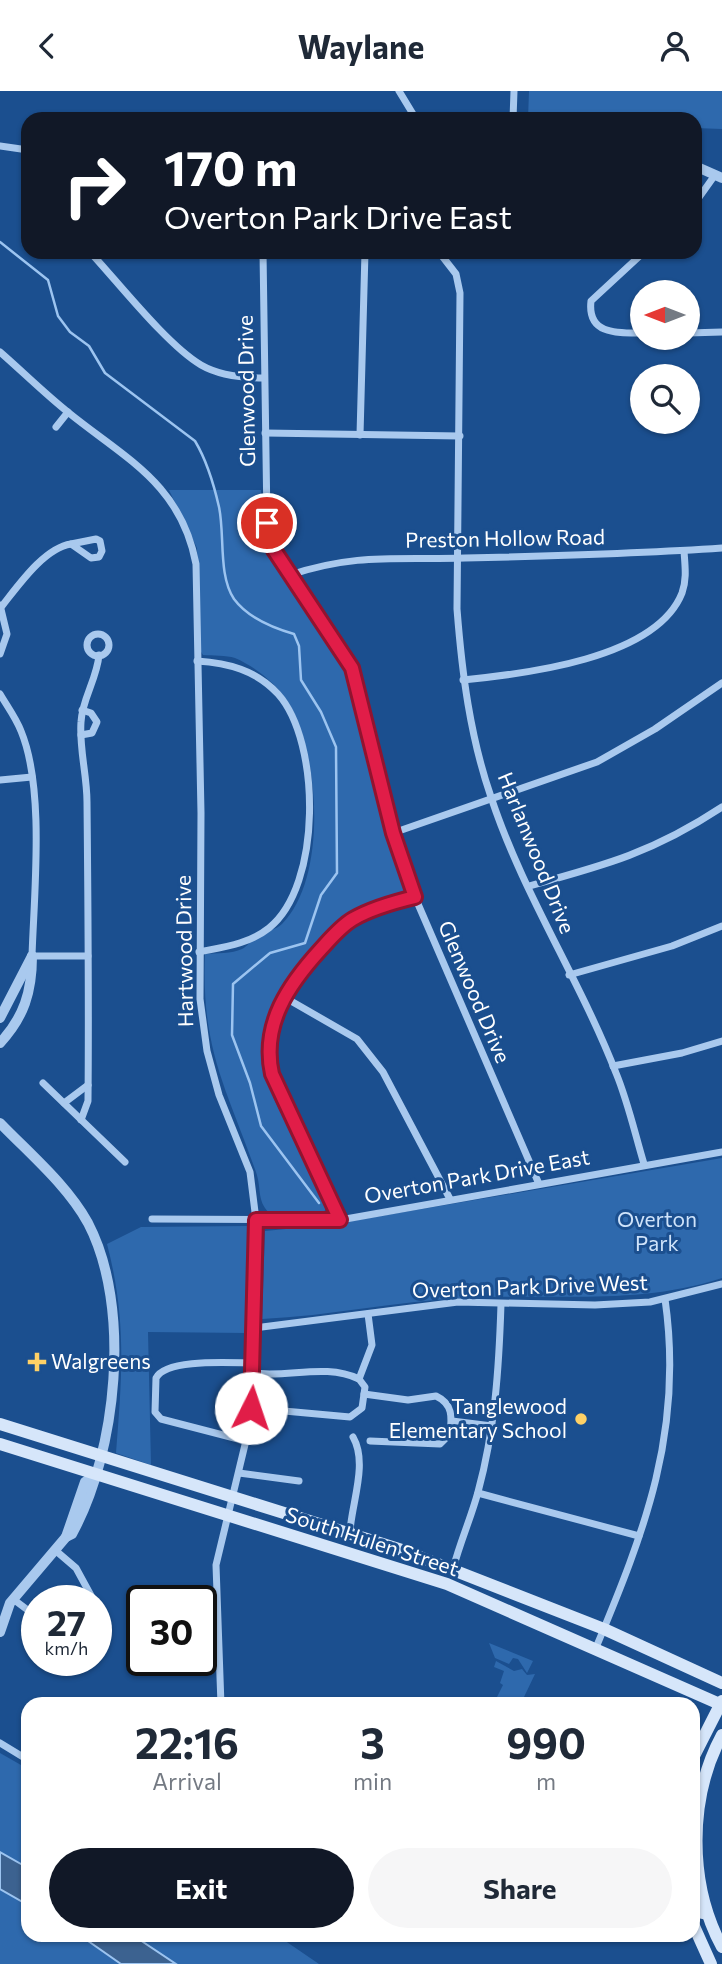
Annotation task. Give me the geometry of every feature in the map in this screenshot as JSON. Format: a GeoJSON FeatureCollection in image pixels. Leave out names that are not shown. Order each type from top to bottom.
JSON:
{"type":"FeatureCollection","features":[{"type":"Feature","properties":{"kind":"main road","name":"South Hulen Street"},"geometry":{"type":"LineString","coordinates":[[0,1424],[350,1531],[604,1629],[722,1683]]}},
{"type":"Feature","properties":{"kind":"main road","name":"South Hulen Street"},"geometry":{"type":"LineString","coordinates":[[0,1444],[94,1476],[447,1584],[721,1703]]}},
{"type":"Feature","properties":{"kind":"main road"},"geometry":{"type":"LineString","coordinates":[[419,1575],[446,1575],[453,1569]]}},
{"type":"Feature","properties":{"kind":"main road"},"geometry":{"type":"LineString","coordinates":[[447,1584],[455,1578],[477,1579]]}},
{"type":"Feature","properties":{"kind":"main road"},"geometry":{"type":"LineString","coordinates":[[700,1744],[721,1703]]}},
{"type":"Feature","properties":{"kind":"main road"},"geometry":{"type":"LineString","coordinates":[[700,1803],[706,1772],[722,1735]]}},
{"type":"Feature","properties":{"kind":"main road"},"geometry":{"type":"LineString","coordinates":[[700,1872],[707,1914],[722,1947]]}},
{"type":"Feature","properties":{"kind":"main road"},"geometry":{"type":"LineString","coordinates":[[700,1912],[707,1914]]}},
{"type":"Feature","properties":{"kind":"main road"},"geometry":{"type":"LineString","coordinates":[[700,1920],[707,1914]]}},
{"type":"Feature","properties":{"kind":"main road"},"geometry":{"type":"LineString","coordinates":[[700,1941],[711,1964]]}},
{"type":"Feature","properties":{"kind":"street"},"geometry":{"type":"LineString","coordinates":[[399,91],[412,112]]}},
{"type":"Feature","properties":{"kind":"street"},"geometry":{"type":"LineString","coordinates":[[513,112],[514,91]]}},
{"type":"Feature","properties":{"kind":"street"},"geometry":{"type":"LineString","coordinates":[[0,146],[21,149]]}},
{"type":"Feature","properties":{"kind":"street"},"geometry":{"type":"LineString","coordinates":[[702,169],[719,177],[702,196]]}},
{"type":"Feature","properties":{"kind":"street"},"geometry":{"type":"LineString","coordinates":[[97,259],[182,350],[200,364],[221,374],[264,378]]}},
{"type":"Feature","properties":{"kind":"street","name":"Glenwood Drive"},"geometry":{"type":"LineString","coordinates":[[263,259],[267,523],[274,550],[352,668],[393,833],[415,897],[539,1184]]}},
{"type":"Feature","properties":{"kind":"street"},"geometry":{"type":"LineString","coordinates":[[360,435],[365,259]]}},
{"type":"Feature","properties":{"kind":"street","name":"Harlanwood Drive"},"geometry":{"type":"LineString","coordinates":[[445,259],[457,274],[460,293],[457,610],[463,680],[472,728],[491,800],[613,1066],[644,1164]]}},
{"type":"Feature","properties":{"kind":"street"},"geometry":{"type":"LineString","coordinates":[[630,333],[609,333],[594,322],[590,308],[591,301],[636,259]]}},
{"type":"Feature","properties":{"kind":"street"},"geometry":{"type":"LineString","coordinates":[[700,333],[722,332]]}},
{"type":"Feature","properties":{"kind":"street","name":"Hartwood Drive"},"geometry":{"type":"LineString","coordinates":[[0,352],[68,412],[152,477],[185,524],[196,564],[201,813],[200,999],[207,1051],[219,1095],[250,1172],[256,1220],[251,1408],[247,1441],[226,1515],[216,1565],[221,1697]]}},
{"type":"Feature","properties":{"kind":"street"},"geometry":{"type":"LineString","coordinates":[[56,427],[68,412]]}},
{"type":"Feature","properties":{"kind":"street"},"geometry":{"type":"LineString","coordinates":[[265,433],[460,436]]}},
{"type":"Feature","properties":{"kind":"street"},"geometry":{"type":"LineString","coordinates":[[0,654],[7,635],[1,605],[39,564],[59,548],[71,544]]}},
{"type":"Feature","properties":{"kind":"street","name":"Preston Hollow Road"},"geometry":{"type":"LineString","coordinates":[[290,575],[325,563],[365,557],[459,558],[722,548]]}},
{"type":"Feature","properties":{"kind":"street"},"geometry":{"type":"LineString","coordinates":[[463,680],[543,669],[605,652],[645,633],[662,622],[681,595],[686,580],[684,551]]}},
{"type":"Feature","properties":{"kind":"street"},"geometry":{"type":"LineString","coordinates":[[81,1120],[88,1101],[88,956],[87,781],[81,735],[82,710],[97,674],[99,655]]}},
{"type":"Feature","properties":{"kind":"street"},"geometry":{"type":"LineString","coordinates":[[197,660],[237,666],[259,677],[279,695],[299,732],[308,807],[305,858],[298,885],[287,908],[258,936],[200,952]]}},
{"type":"Feature","properties":{"kind":"street"},"geometry":{"type":"LineString","coordinates":[[393,833],[597,762],[655,729],[722,683]]}},
{"type":"Feature","properties":{"kind":"street"},"geometry":{"type":"LineString","coordinates":[[0,694],[21,731],[32,777],[35,815],[32,987],[24,1011],[0,1043]]}},
{"type":"Feature","properties":{"kind":"street"},"geometry":{"type":"LineString","coordinates":[[81,735],[92,733],[97,722],[91,712],[82,710]]}},
{"type":"Feature","properties":{"kind":"street"},"geometry":{"type":"LineString","coordinates":[[0,780],[32,777]]}},
{"type":"Feature","properties":{"kind":"street"},"geometry":{"type":"LineString","coordinates":[[529,886],[635,856],[674,838],[722,807]]}},
{"type":"Feature","properties":{"kind":"street"},"geometry":{"type":"LineString","coordinates":[[340,1220],[272,1074],[270,1035],[284,997],[306,965],[351,920],[372,909],[415,897]]}},
{"type":"Feature","properties":{"kind":"street"},"geometry":{"type":"LineString","coordinates":[[569,975],[672,946],[722,926]]}},
{"type":"Feature","properties":{"kind":"street"},"geometry":{"type":"LineString","coordinates":[[32,956],[88,956]]}},
{"type":"Feature","properties":{"kind":"street"},"geometry":{"type":"LineString","coordinates":[[0,1019],[32,956]]}},
{"type":"Feature","properties":{"kind":"street"},"geometry":{"type":"LineString","coordinates":[[284,997],[357,1039],[383,1072],[450,1199]]}},
{"type":"Feature","properties":{"kind":"street"},"geometry":{"type":"LineString","coordinates":[[613,1066],[682,1053],[722,1041]]}},
{"type":"Feature","properties":{"kind":"street"},"geometry":{"type":"LineString","coordinates":[[43,1083],[125,1162]]}},
{"type":"Feature","properties":{"kind":"street"},"geometry":{"type":"LineString","coordinates":[[64,1103],[88,1084]]}},
{"type":"Feature","properties":{"kind":"street"},"geometry":{"type":"LineString","coordinates":[[0,1123],[72,1198],[99,1248],[109,1287],[113,1348],[111,1395],[94,1476],[85,1482],[66,1537],[13,1599],[0,1632]]}},
{"type":"Feature","properties":{"kind":"street","name":"Overton Park Drive East"},"geometry":{"type":"LineString","coordinates":[[152,1219],[340,1220],[722,1152]]}},
{"type":"Feature","properties":{"kind":"street","name":"Overton Park Drive West"},"geometry":{"type":"LineString","coordinates":[[254,1328],[458,1302],[595,1305],[665,1299],[722,1284]]}},
{"type":"Feature","properties":{"kind":"street"},"geometry":{"type":"LineString","coordinates":[[595,1650],[639,1536],[661,1466],[668,1420],[671,1364],[665,1299]]}},
{"type":"Feature","properties":{"kind":"street"},"geometry":{"type":"LineString","coordinates":[[453,1569],[478,1493],[492,1426],[498,1380],[501,1304]]}},
{"type":"Feature","properties":{"kind":"street"},"geometry":{"type":"LineString","coordinates":[[356,1377],[372,1345],[368,1314]]}},
{"type":"Feature","properties":{"kind":"street"},"geometry":{"type":"LineString","coordinates":[[247,1441],[161,1419],[155,1412],[156,1378],[167,1368],[180,1365],[253,1363]]}},
{"type":"Feature","properties":{"kind":"street"},"geometry":{"type":"LineString","coordinates":[[251,1408],[344,1417],[359,1413],[365,1387],[356,1377],[331,1370],[286,1376],[253,1373]]}},
{"type":"Feature","properties":{"kind":"street"},"geometry":{"type":"LineString","coordinates":[[364,1394],[408,1401],[436,1395],[451,1408],[452,1421],[448,1439],[434,1445],[370,1441]]}},
{"type":"Feature","properties":{"kind":"street"},"geometry":{"type":"LineString","coordinates":[[452,1421],[492,1426]]}},
{"type":"Feature","properties":{"kind":"street"},"geometry":{"type":"LineString","coordinates":[[350,1531],[360,1461],[358,1446],[353,1437]]}},
{"type":"Feature","properties":{"kind":"street"},"geometry":{"type":"LineString","coordinates":[[239,1473],[299,1481]]}},
{"type":"Feature","properties":{"kind":"street"},"geometry":{"type":"LineString","coordinates":[[478,1493],[639,1536]]}},
{"type":"Feature","properties":{"kind":"street"},"geometry":{"type":"LineString","coordinates":[[55,1550],[76,1568],[85,1585]]}},
{"type":"Feature","properties":{"kind":"street"},"geometry":{"type":"LineString","coordinates":[[13,1599],[21,1605]]}},
{"type":"Feature","properties":{"kind":"street"},"geometry":{"type":"LineString","coordinates":[[0,1743],[21,1755]]}},
{"type":"Feature","properties":{"kind":"green space"},"geometry":{"type":"Polygon","coordinates":[[[529,91],[722,91],[722,129],[702,128],[702,112],[528,112],[529,91]]]}},
{"type":"Feature","properties":{"kind":"green space"},"geometry":{"type":"Polygon","coordinates":[[[169,490],[261,490],[261,534],[283,575],[351,669],[378,796],[405,892],[345,918],[289,976],[269,1016],[264,1043],[274,1099],[327,1206],[322,1216],[272,1215],[264,1206],[258,1178],[211,1042],[205,987],[205,954],[229,953],[242,949],[258,935],[282,924],[297,903],[307,877],[313,847],[312,783],[307,752],[299,724],[288,702],[271,682],[242,661],[224,656],[203,655],[200,650],[197,548],[169,490]]]}},
{"type":"Feature","properties":{"kind":"green space","name":"Overton Park"},"geometry":{"type":"Polygon","coordinates":[[[722,1158],[722,1278],[690,1287],[626,1295],[463,1298],[262,1319],[265,1231],[328,1225],[722,1158]]]}},
{"type":"Feature","properties":{"kind":"green space"},"geometry":{"type":"Polygon","coordinates":[[[250,1226],[247,1333],[148,1332],[151,1465],[116,1453],[121,1373],[120,1323],[107,1244],[141,1227],[250,1226]]]}},
{"type":"Feature","properties":{"kind":"green space"},"geometry":{"type":"Polygon","coordinates":[[[489,1643],[533,1661],[527,1673],[518,1659],[513,1658],[509,1664],[495,1658],[489,1643]]]}},
{"type":"Feature","properties":{"kind":"green space"},"geometry":{"type":"Polygon","coordinates":[[[496,1661],[514,1671],[522,1669],[527,1675],[535,1674],[524,1697],[497,1697],[503,1685],[500,1683],[504,1671],[494,1667],[496,1661]]]}},
{"type":"Feature","properties":{"kind":"green space"},"geometry":{"type":"Polygon","coordinates":[[[0,1753],[21,1765],[21,1942],[287,1942],[319,1964],[0,1964],[0,1753]]]}},
{"type":"Feature","properties":{"kind":"shaded area"},"geometry":{"type":"Polygon","coordinates":[[[0,1852],[21,1864],[21,1901],[0,1889],[0,1852]]]}},
{"type":"Feature","properties":{"kind":"shaded area"},"geometry":{"type":"Polygon","coordinates":[[[90,1942],[143,1942],[176,1964],[121,1964],[90,1942]]]}},
{"type":"Feature","properties":{"kind":"waterway"},"geometry":{"type":"LineString","coordinates":[[0,242],[21,259]]}},
{"type":"Feature","properties":{"kind":"waterway"},"geometry":{"type":"LineString","coordinates":[[21,259],[48,280],[58,316],[70,332],[89,346],[105,373],[195,441],[210,473],[219,507],[224,567],[229,589],[240,606],[254,617],[294,634],[299,646],[301,680],[321,712],[336,747],[337,873],[321,895],[305,943],[270,953],[233,984],[232,1035],[250,1083],[261,1126],[319,1203]]}},
{"type":"Feature","properties":{"kind":"place","name":"Walgreens"},"geometry":{"type":"Point","coordinates":[37,1362]}},
{"type":"Feature","properties":{"kind":"place","name":"Tanglewood Elementary School"},"geometry":{"type":"Point","coordinates":[581,1419]}},
{"type":"Feature","properties":{"kind":"route"},"geometry":{"type":"LineString","coordinates":[[251,1408],[256,1220],[340,1220],[272,1074],[269,1049],[274,1020],[288,990],[306,965],[336,933],[351,920],[372,909],[415,897],[393,833],[352,668],[274,550],[267,523]]}}]}
